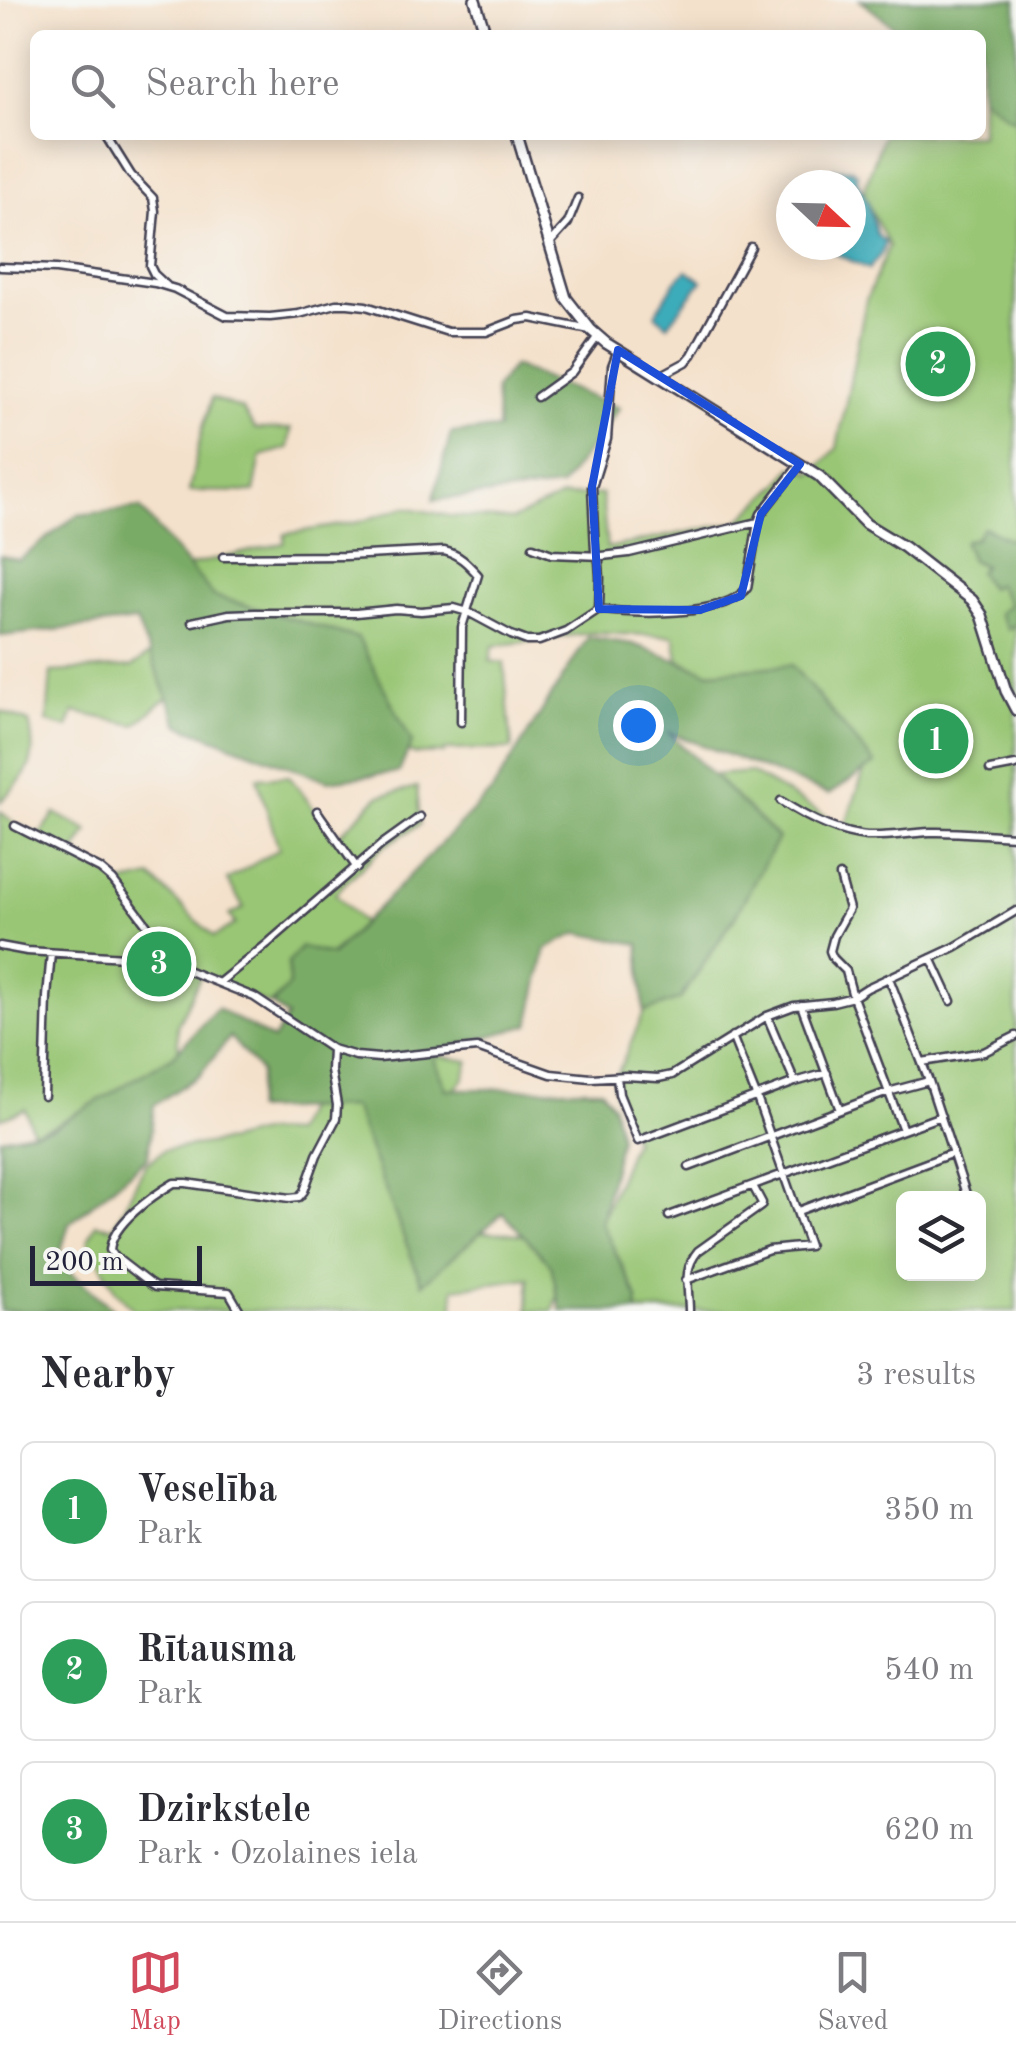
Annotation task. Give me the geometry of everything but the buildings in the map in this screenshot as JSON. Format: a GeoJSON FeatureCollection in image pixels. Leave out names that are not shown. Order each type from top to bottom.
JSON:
{"type":"FeatureCollection","features":[{"type":"Feature","properties":{"kind":"street"},"geometry":{"type":"LineString","coordinates":[[475,0],[484,30]]}},
{"type":"Feature","properties":{"kind":"street"},"geometry":{"type":"LineString","coordinates":[[109,140],[131,176],[153,198],[150,266],[154,274],[168,286],[226,316],[299,314],[336,304],[366,306],[448,332],[486,332],[530,318],[571,324],[595,333]]}},
{"type":"Feature","properties":{"kind":"street"},"geometry":{"type":"LineString","coordinates":[[518,140],[566,298],[595,333],[820,476],[866,524],[904,547],[972,600],[982,615],[1006,691],[1016,710]]}},
{"type":"Feature","properties":{"kind":"street"},"geometry":{"type":"LineString","coordinates":[[550,244],[568,223],[578,198]]}},
{"type":"Feature","properties":{"kind":"street"},"geometry":{"type":"LineString","coordinates":[[660,376],[692,355],[751,247]]}},
{"type":"Feature","properties":{"kind":"street"},"geometry":{"type":"LineString","coordinates":[[0,267],[56,268],[168,286]]}},
{"type":"Feature","properties":{"kind":"street"},"geometry":{"type":"LineString","coordinates":[[571,324],[578,313]]}},
{"type":"Feature","properties":{"kind":"street"},"geometry":{"type":"LineString","coordinates":[[537,397],[572,372],[595,333]]}},
{"type":"Feature","properties":{"kind":"street"},"geometry":{"type":"LineString","coordinates":[[599,609],[592,487],[607,438],[612,366],[618,350]]}},
{"type":"Feature","properties":{"kind":"street"},"geometry":{"type":"LineString","coordinates":[[192,622],[229,614],[454,608],[511,635],[539,641],[566,631],[599,609],[700,610],[741,596],[747,588],[761,514],[800,464]]}},
{"type":"Feature","properties":{"kind":"street"},"geometry":{"type":"LineString","coordinates":[[532,547],[552,554],[629,553],[758,522]]}},
{"type":"Feature","properties":{"kind":"street"},"geometry":{"type":"LineString","coordinates":[[223,557],[444,551],[465,560],[478,575],[462,627],[461,722]]}},
{"type":"Feature","properties":{"kind":"street"},"geometry":{"type":"LineString","coordinates":[[990,770],[1016,764]]}},
{"type":"Feature","properties":{"kind":"street"},"geometry":{"type":"LineString","coordinates":[[781,802],[807,818],[866,836],[932,832],[1016,836]]}},
{"type":"Feature","properties":{"kind":"street"},"geometry":{"type":"LineString","coordinates":[[318,810],[357,868]]}},
{"type":"Feature","properties":{"kind":"street"},"geometry":{"type":"LineString","coordinates":[[220,982],[381,846],[420,818]]}},
{"type":"Feature","properties":{"kind":"street"},"geometry":{"type":"LineString","coordinates":[[14,826],[100,869],[113,880],[179,967]]}},
{"type":"Feature","properties":{"kind":"street"},"geometry":{"type":"LineString","coordinates":[[840,876],[848,909],[830,951],[846,972],[903,1130]]}},
{"type":"Feature","properties":{"kind":"street"},"geometry":{"type":"LineString","coordinates":[[0,946],[142,958],[179,967],[269,1005],[332,1049],[356,1056],[379,1058],[477,1048],[551,1074],[658,1078],[672,1075],[767,1016],[800,1004],[853,997],[956,947],[1016,911]]}},
{"type":"Feature","properties":{"kind":"street"},"geometry":{"type":"LineString","coordinates":[[44,1096],[50,953]]}},
{"type":"Feature","properties":{"kind":"street"},"geometry":{"type":"LineString","coordinates":[[931,958],[951,1001]]}},
{"type":"Feature","properties":{"kind":"street"},"geometry":{"type":"LineString","coordinates":[[888,978],[929,1081],[965,1191]]}},
{"type":"Feature","properties":{"kind":"street"},"geometry":{"type":"LineString","coordinates":[[800,1004],[840,1110]]}},
{"type":"Feature","properties":{"kind":"street"},"geometry":{"type":"LineString","coordinates":[[767,1016],[795,1082]]}},
{"type":"Feature","properties":{"kind":"street"},"geometry":{"type":"LineString","coordinates":[[686,1280],[769,1250],[810,1246],[732,1036]]}},
{"type":"Feature","properties":{"kind":"street"},"geometry":{"type":"LineString","coordinates":[[922,1062],[984,1052],[1016,1036]]}},
{"type":"Feature","properties":{"kind":"street"},"geometry":{"type":"LineString","coordinates":[[240,1311],[229,1292],[150,1284],[115,1257],[110,1242],[117,1228],[174,1184],[186,1182],[299,1197],[336,1119],[332,1049]]}},
{"type":"Feature","properties":{"kind":"street"},"geometry":{"type":"LineString","coordinates":[[617,1077],[619,1094],[638,1141],[827,1073]]}},
{"type":"Feature","properties":{"kind":"street"},"geometry":{"type":"LineString","coordinates":[[689,1167],[888,1092],[929,1081]]}},
{"type":"Feature","properties":{"kind":"street"},"geometry":{"type":"LineString","coordinates":[[669,1216],[941,1116]]}},
{"type":"Feature","properties":{"kind":"street"},"geometry":{"type":"LineString","coordinates":[[798,1211],[953,1153]]}},
{"type":"Feature","properties":{"kind":"street"},"geometry":{"type":"LineString","coordinates":[[689,1311],[688,1267],[698,1251],[761,1206],[753,1186]]}},
{"type":"Feature","properties":{"kind":"highlighted area"},"geometry":{"type":"Polygon","coordinates":[[[618,350],[800,464],[761,514],[741,596],[700,610],[599,609],[592,487],[618,350]]]}},
{"type":"Feature","properties":{"kind":"green space"},"geometry":{"type":"Polygon","coordinates":[[[860,0],[1016,0],[1016,120],[986,100],[986,30],[898,30],[860,0]]]}},
{"type":"Feature","properties":{"kind":"green space"},"geometry":{"type":"Polygon","coordinates":[[[986,100],[1016,120],[1016,1311],[637,1311],[638,1299],[601,1222],[634,1139],[613,1084],[644,1012],[681,998],[734,918],[769,830],[713,775],[750,772],[845,827],[869,757],[753,670],[705,672],[678,659],[674,636],[591,633],[493,646],[490,661],[504,663],[512,749],[444,753],[415,754],[368,743],[214,658],[135,725],[74,712],[68,728],[47,722],[51,672],[132,667],[158,648],[145,576],[284,543],[285,534],[359,522],[405,507],[450,516],[512,520],[561,497],[602,494],[607,548],[738,522],[792,467],[800,464],[812,474],[837,448],[866,300],[889,246],[866,200],[866,185],[881,140],[986,140],[986,100]]]}},
{"type":"Feature","properties":{"kind":"green space"},"geometry":{"type":"Polygon","coordinates":[[[513,366],[619,408],[561,487],[433,500],[451,433],[498,429],[495,389],[513,366]]]}},
{"type":"Feature","properties":{"kind":"green space"},"geometry":{"type":"Polygon","coordinates":[[[212,398],[242,409],[255,429],[291,429],[288,448],[261,456],[254,492],[189,491],[212,398]]]}},
{"type":"Feature","properties":{"kind":"green space"},"geometry":{"type":"Polygon","coordinates":[[[140,508],[214,596],[358,638],[412,742],[399,772],[328,781],[179,725],[136,621],[0,636],[0,555],[19,560],[77,515],[140,508]]]}},
{"type":"Feature","properties":{"kind":"green space"},"geometry":{"type":"Polygon","coordinates":[[[983,527],[1011,540],[1016,534],[1016,624],[1008,630],[998,613],[1009,605],[997,585],[989,588],[978,572],[984,566],[971,560],[964,543],[975,539],[983,527]]]}},
{"type":"Feature","properties":{"kind":"green space"},"geometry":{"type":"Polygon","coordinates":[[[588,637],[633,644],[708,672],[792,665],[875,764],[829,794],[668,732],[778,838],[734,918],[680,999],[644,1012],[639,944],[578,933],[546,949],[529,1025],[432,1053],[446,1089],[601,1089],[613,1106],[620,1137],[601,1222],[638,1299],[637,1311],[561,1311],[551,1265],[503,1213],[422,1284],[353,1107],[254,1110],[260,1072],[230,1037],[200,1075],[154,1105],[148,1157],[69,1224],[58,1261],[115,1311],[1,1311],[0,1138],[52,1128],[173,1056],[217,1008],[273,1040],[287,1017],[272,1005],[289,985],[288,963],[301,947],[332,955],[492,791],[588,637]]]}},
{"type":"Feature","properties":{"kind":"green space"},"geometry":{"type":"Polygon","coordinates":[[[0,711],[29,722],[33,749],[29,767],[0,802],[0,711]]]}},
{"type":"Feature","properties":{"kind":"green space"},"geometry":{"type":"Polygon","coordinates":[[[289,776],[336,838],[379,796],[417,787],[420,824],[383,847],[335,893],[365,925],[269,1005],[201,975],[177,1026],[179,1056],[53,1126],[33,1132],[25,1109],[0,1119],[0,811],[15,824],[40,835],[55,813],[88,831],[75,852],[121,884],[151,877],[214,937],[235,924],[229,915],[244,908],[227,880],[279,849],[257,778],[289,776]]]}},
{"type":"Feature","properties":{"kind":"green space"},"geometry":{"type":"Polygon","coordinates":[[[329,1054],[427,1054],[469,1061],[463,1080],[451,1092],[440,1231],[510,1233],[574,1243],[553,1311],[528,1311],[529,1278],[454,1288],[454,1311],[135,1311],[115,1290],[88,1241],[96,1224],[114,1227],[145,1165],[164,1150],[264,1132],[293,1133],[329,1054]]]}},
{"type":"Feature","properties":{"kind":"water"},"geometry":{"type":"Polygon","coordinates":[[[866,198],[877,235],[885,242],[882,253],[869,269],[850,260],[866,260],[866,198]]]}},
{"type":"Feature","properties":{"kind":"water"},"geometry":{"type":"Polygon","coordinates":[[[687,270],[702,281],[668,325],[655,315],[676,280],[687,270]]]}},
{"type":"Feature","properties":{"kind":"place","name":"Rītausma"},"geometry":{"type":"Point","coordinates":[938,364]}},
{"type":"Feature","properties":{"kind":"place","name":"Veselība"},"geometry":{"type":"Point","coordinates":[936,741]}},
{"type":"Feature","properties":{"kind":"place","name":"Dzirkstele"},"geometry":{"type":"Point","coordinates":[159,964]}}]}
